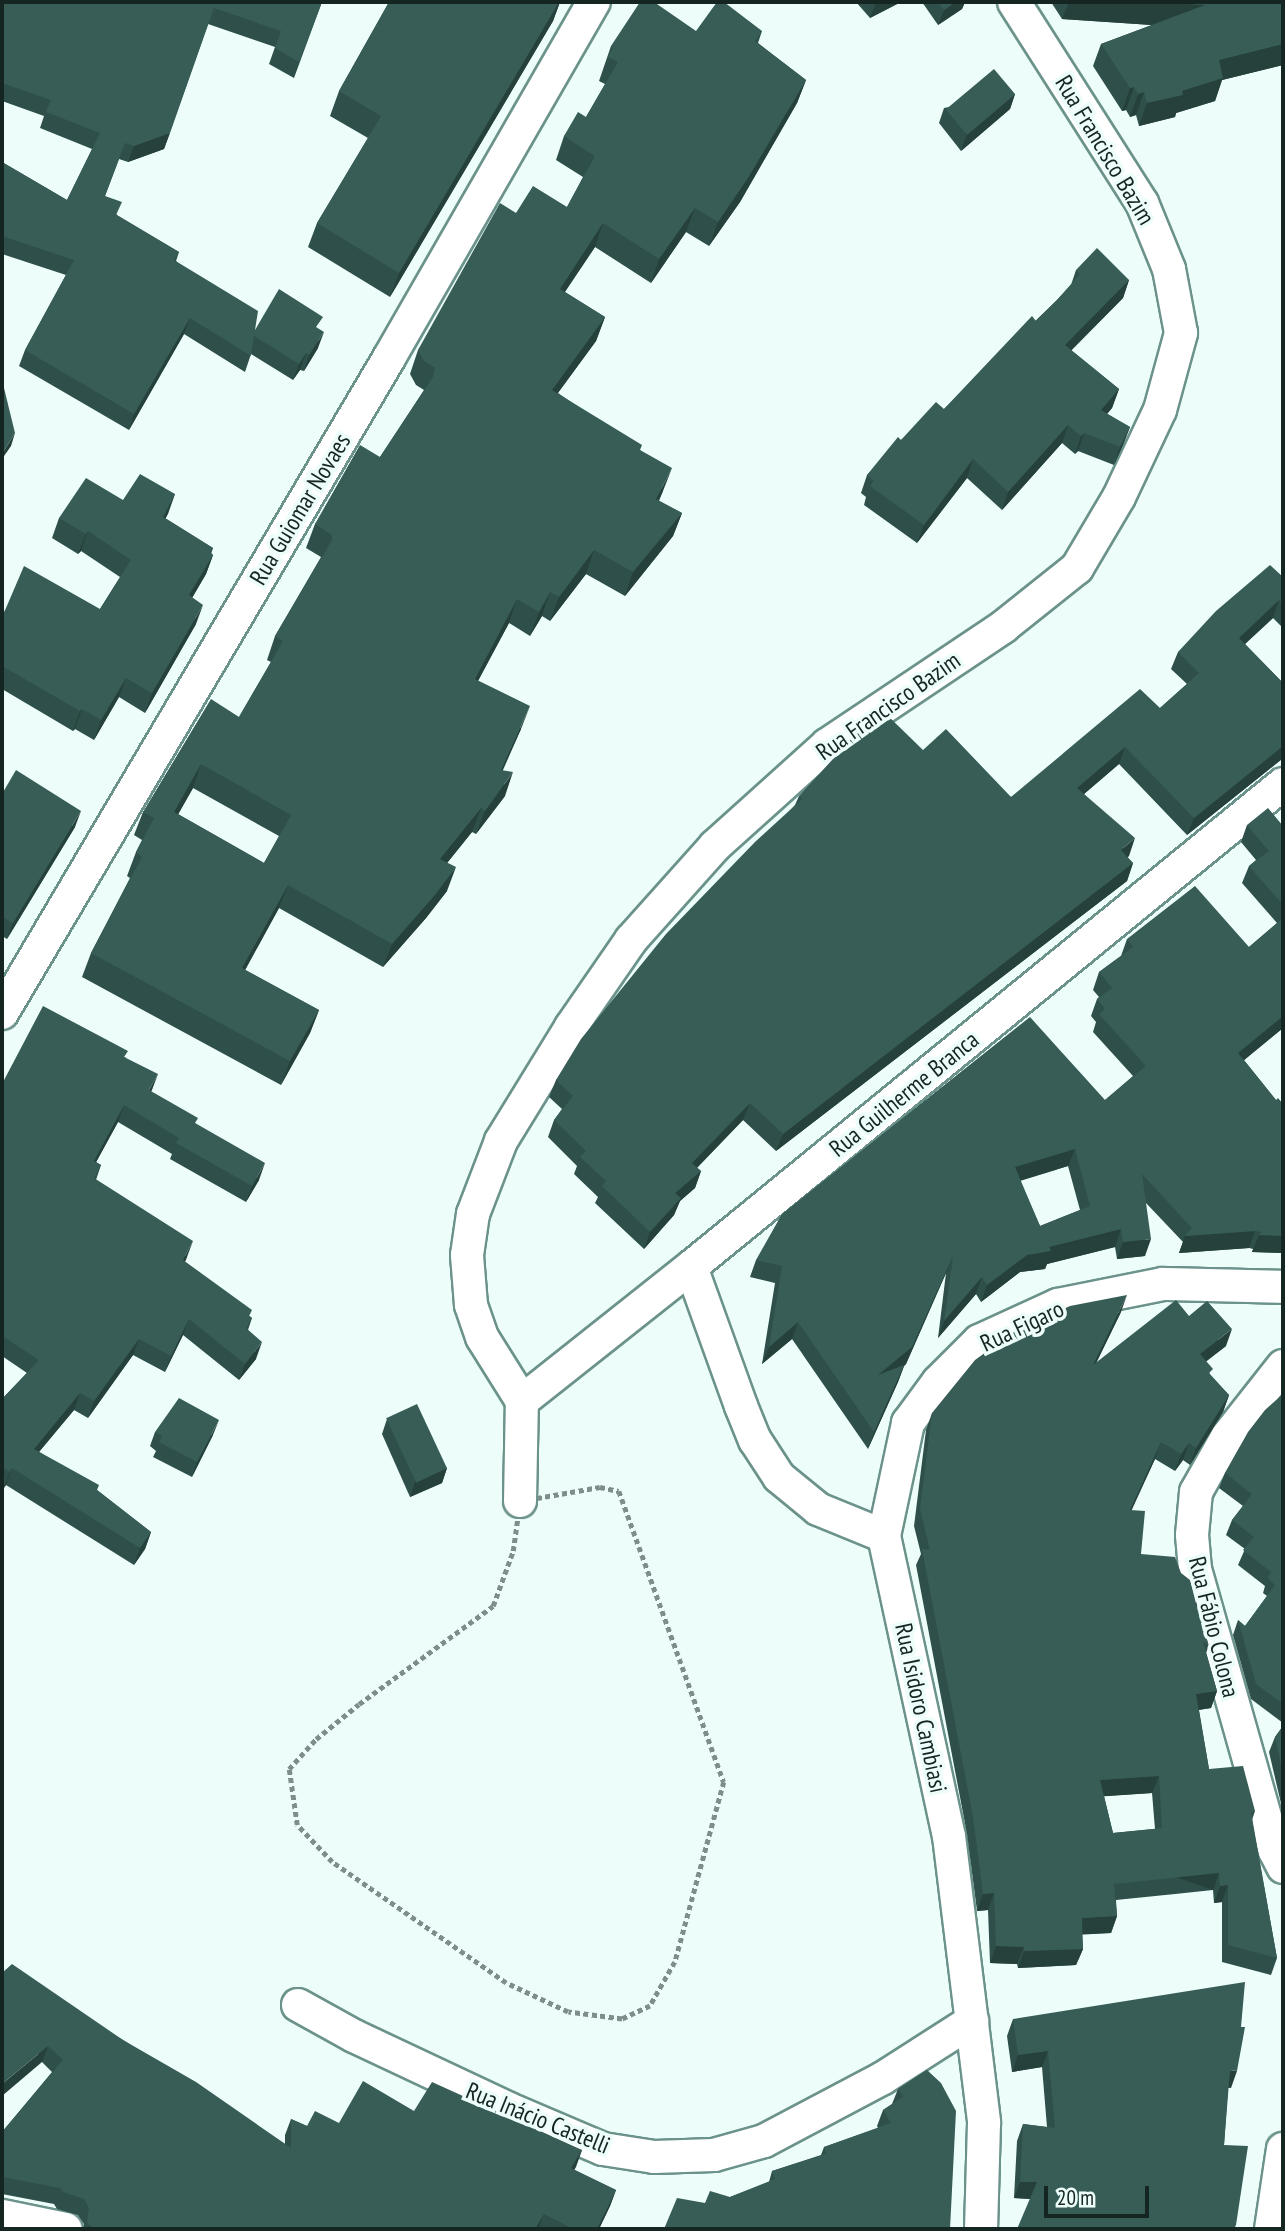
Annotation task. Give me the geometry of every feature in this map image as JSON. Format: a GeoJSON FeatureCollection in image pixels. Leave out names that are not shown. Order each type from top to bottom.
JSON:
{"type":"FeatureCollection","features":[{"type":"Feature","properties":{"kind":"street","name":"Rua Guiomar Novaes"},"geometry":{"type":"LineString","coordinates":[[2,1013],[382,370],[594,2]]}},
{"type":"Feature","properties":{"kind":"street","name":"Rua Francisco Bazim"},"geometry":{"type":"LineString","coordinates":[[522,1401],[482,1337],[471,1304],[467,1255],[473,1214],[501,1141],[571,1027],[631,940],[715,846],[827,745],[1003,627],[1077,568],[1119,497],[1160,410],[1181,333],[1169,269],[1142,203],[1014,2]]}},
{"type":"Feature","properties":{"kind":"street","name":"Rua Guilherme Branca"},"geometry":{"type":"LineString","coordinates":[[522,1401],[691,1267],[1283,784]]}},
{"type":"Feature","properties":{"kind":"street"},"geometry":{"type":"LineString","coordinates":[[691,1267],[755,1440],[779,1477],[818,1509],[884,1536]]}},
{"type":"Feature","properties":{"kind":"street","name":"Rua Figaro"},"geometry":{"type":"LineString","coordinates":[[884,1536],[908,1423],[938,1382],[979,1341],[1058,1305],[1163,1284],[1283,1287]]}},
{"type":"Feature","properties":{"kind":"street","name":"Rua Fábio Colona"},"geometry":{"type":"LineString","coordinates":[[1283,1366],[1227,1437],[1196,1492],[1192,1535],[1195,1569],[1275,1851],[1283,1867]]}},
{"type":"Feature","properties":{"kind":"street"},"geometry":{"type":"LineString","coordinates":[[520,1502],[522,1401]]}},
{"type":"Feature","properties":{"kind":"street","name":"Rua Isidoro Cambiasi"},"geometry":{"type":"LineString","coordinates":[[884,1536],[949,1836],[984,2123],[981,2229]]}},
{"type":"Feature","properties":{"kind":"street","name":"Rua Inácio Castelli"},"geometry":{"type":"LineString","coordinates":[[298,2005],[354,2036],[532,2119],[603,2149],[654,2157],[715,2155],[764,2141],[883,2078],[972,2021]]}},
{"type":"Feature","properties":{"kind":"street"},"geometry":{"type":"LineString","coordinates":[[1271,2229],[1283,2149]]}},
{"type":"Feature","properties":{"kind":"street"},"geometry":{"type":"LineString","coordinates":[[2,2216],[66,2229]]}},
{"type":"Feature","properties":{"kind":"path"},"geometry":{"type":"LineString","coordinates":[[600,1488],[619,1491],[724,1782],[675,1962],[650,2006],[622,2019],[568,2012],[506,1983],[332,1862],[297,1825],[289,1769],[316,1739],[359,1704],[493,1606],[513,1551],[520,1502],[600,1488]]}},
{"type":"Feature","properties":{"kind":"building"},"geometry":{"type":"Polygon","coordinates":[[[2,2],[322,2],[299,62],[275,48],[281,31],[214,8],[170,133],[134,146],[125,143],[105,196],[122,202],[116,215],[179,252],[174,260],[258,311],[255,330],[279,289],[323,317],[316,327],[324,332],[309,355],[306,353],[299,364],[254,336],[251,356],[190,318],[134,414],[25,350],[74,260],[2,236],[2,162],[67,200],[100,133],[46,112],[51,100],[2,83],[2,2]]]}},
{"type":"Feature","properties":{"kind":"building"},"geometry":{"type":"Polygon","coordinates":[[[389,2],[559,2],[399,273],[317,223],[381,116],[339,91],[389,2]]]}},
{"type":"Feature","properties":{"kind":"building"},"geometry":{"type":"Polygon","coordinates":[[[640,2],[654,2],[696,31],[717,2],[724,2],[762,31],[755,41],[806,80],[748,178],[718,222],[695,208],[659,259],[603,223],[560,289],[605,317],[552,390],[642,445],[640,450],[672,468],[656,499],[682,513],[633,572],[594,550],[559,597],[550,592],[539,612],[517,599],[475,679],[530,706],[501,770],[513,772],[485,811],[481,808],[440,859],[456,867],[392,944],[288,885],[242,968],[319,1010],[290,1061],[91,953],[142,857],[136,852],[154,818],[143,812],[211,699],[239,717],[283,641],[275,636],[332,540],[332,535],[315,524],[360,445],[380,457],[433,377],[435,368],[424,361],[418,350],[500,203],[516,213],[533,186],[567,207],[595,156],[564,136],[578,112],[586,117],[618,62],[608,57],[613,48],[611,46],[640,2]],[[201,764],[174,812],[264,863],[291,815],[201,764]]]}},
{"type":"Feature","properties":{"kind":"building"},"geometry":{"type":"Polygon","coordinates":[[[938,2],[956,2],[944,10],[938,2]]]}},
{"type":"Feature","properties":{"kind":"building"},"geometry":{"type":"Polygon","coordinates":[[[1154,2],[1283,2],[1283,44],[1219,60],[1223,78],[1182,91],[1183,95],[1147,103],[1144,92],[1138,94],[1134,87],[1130,88],[1101,44],[1205,5],[1154,2]]]}},
{"type":"Feature","properties":{"kind":"building"},"geometry":{"type":"Polygon","coordinates":[[[994,69],[1015,94],[967,135],[946,109],[994,69]]]}},
{"type":"Feature","properties":{"kind":"building"},"geometry":{"type":"Polygon","coordinates":[[[1097,248],[1129,280],[1065,345],[1119,389],[1101,410],[1130,427],[1120,447],[1084,433],[1081,436],[1068,425],[1008,492],[973,459],[924,525],[870,486],[874,481],[867,475],[898,437],[901,440],[936,402],[944,409],[1032,316],[1036,321],[1057,300],[1080,274],[1076,270],[1097,248]]]}},
{"type":"Feature","properties":{"kind":"building"},"geometry":{"type":"Polygon","coordinates":[[[4,388],[15,433],[2,454],[2,392],[4,388]]]}},
{"type":"Feature","properties":{"kind":"building"},"geometry":{"type":"Polygon","coordinates":[[[140,474],[175,494],[163,517],[213,548],[210,552],[213,555],[189,595],[203,605],[152,693],[126,678],[101,720],[82,709],[80,711],[2,666],[2,616],[24,566],[100,609],[131,560],[88,531],[86,534],[59,518],[86,478],[123,500],[140,474]]]}},
{"type":"Feature","properties":{"kind":"building"},"geometry":{"type":"Polygon","coordinates":[[[1270,565],[1283,577],[1283,605],[1279,600],[1239,638],[1283,683],[1283,746],[1194,818],[1125,747],[1077,788],[1135,838],[1121,850],[1133,863],[783,1134],[750,1103],[692,1163],[701,1171],[675,1193],[681,1198],[650,1232],[602,1186],[606,1181],[580,1157],[586,1151],[554,1120],[573,1096],[556,1080],[581,1039],[666,934],[755,842],[802,799],[799,796],[854,736],[886,714],[923,750],[946,729],[1011,797],[1140,689],[1160,708],[1199,673],[1178,652],[1216,611],[1270,565]]]}},
{"type":"Feature","properties":{"kind":"building"},"geometry":{"type":"Polygon","coordinates":[[[16,770],[81,811],[13,923],[2,917],[2,794],[16,770]]]}},
{"type":"Feature","properties":{"kind":"building"},"geometry":{"type":"Polygon","coordinates":[[[1268,808],[1283,826],[1283,905],[1249,866],[1269,851],[1247,825],[1268,808]]]}},
{"type":"Feature","properties":{"kind":"building"},"geometry":{"type":"Polygon","coordinates":[[[1195,886],[1249,947],[1283,918],[1283,1016],[1238,1053],[1276,1100],[1278,1098],[1283,1104],[1283,1236],[1259,1235],[1262,1232],[1255,1231],[1185,1236],[1192,1228],[1142,1174],[1151,1239],[1123,1242],[1121,1229],[1049,1247],[1051,1251],[1027,1255],[987,1285],[982,1277],[944,1321],[953,1256],[912,1347],[878,1375],[904,1365],[874,1432],[798,1322],[769,1347],[782,1266],[756,1260],[782,1214],[1030,1017],[1105,1100],[1146,1066],[1099,1014],[1105,1009],[1097,999],[1112,988],[1099,972],[1133,947],[1127,939],[1195,886]],[[1075,1149],[1015,1167],[1040,1226],[1090,1206],[1075,1149]]]}},
{"type":"Feature","properties":{"kind":"building"},"geometry":{"type":"Polygon","coordinates":[[[43,1006],[128,1051],[124,1057],[158,1074],[149,1090],[198,1118],[195,1123],[265,1163],[252,1186],[176,1143],[179,1138],[124,1105],[94,1161],[101,1165],[94,1178],[193,1241],[183,1260],[252,1310],[249,1316],[252,1318],[246,1328],[262,1342],[245,1364],[189,1319],[171,1356],[139,1339],[94,1401],[80,1393],[34,1449],[99,1485],[97,1490],[151,1532],[140,1548],[12,1468],[10,1472],[2,1467],[2,1399],[39,1360],[2,1336],[2,1084],[43,1006]]]}},
{"type":"Feature","properties":{"kind":"building"},"geometry":{"type":"Polygon","coordinates":[[[1127,1295],[1093,1365],[1176,1300],[1189,1316],[1207,1301],[1232,1329],[1200,1354],[1213,1369],[1209,1373],[1229,1395],[1196,1448],[1189,1443],[1181,1454],[1161,1442],[1130,1510],[1145,1511],[1141,1554],[1175,1557],[1181,1573],[1190,1580],[1209,1646],[1203,1641],[1217,1691],[1196,1694],[1209,1769],[1243,1766],[1255,1811],[1251,1812],[1277,1958],[1228,1945],[1228,1885],[1220,1886],[1219,1873],[1114,1884],[1117,1916],[1082,1918],[1083,1949],[1024,1951],[1024,1947],[996,1946],[994,1893],[983,1894],[973,1817],[922,1549],[930,1550],[920,1509],[932,1413],[975,1360],[1015,1331],[1070,1306],[1127,1295]],[[1159,1776],[1100,1780],[1113,1833],[1162,1828],[1159,1776]]]}},
{"type":"Feature","properties":{"kind":"building"},"geometry":{"type":"Polygon","coordinates":[[[1283,1394],[1283,1704],[1256,1684],[1238,1620],[1245,1626],[1275,1585],[1268,1578],[1271,1572],[1243,1550],[1254,1537],[1232,1520],[1252,1494],[1225,1473],[1248,1432],[1265,1410],[1283,1394]]]}},
{"type":"Feature","properties":{"kind":"building"},"geometry":{"type":"Polygon","coordinates":[[[179,1398],[219,1420],[197,1462],[159,1442],[162,1436],[155,1432],[179,1398]]]}},
{"type":"Feature","properties":{"kind":"building"},"geometry":{"type":"Polygon","coordinates":[[[417,1404],[447,1468],[416,1483],[386,1418],[417,1404]]]}},
{"type":"Feature","properties":{"kind":"building"},"geometry":{"type":"Polygon","coordinates":[[[1283,1726],[1283,1774],[1275,1737],[1283,1726]]]}},
{"type":"Feature","properties":{"kind":"building"},"geometry":{"type":"Polygon","coordinates":[[[12,1964],[123,2040],[196,2082],[291,2148],[291,2119],[307,2126],[315,2111],[339,2123],[363,2081],[414,2111],[432,2082],[582,2150],[571,2168],[616,2190],[597,2229],[573,2229],[544,2214],[535,2229],[93,2229],[87,2222],[89,2208],[84,2199],[63,2192],[60,2188],[2,2177],[2,2132],[63,2060],[48,2046],[2,2084],[2,1973],[12,1964]]]}},
{"type":"Feature","properties":{"kind":"building"},"geometry":{"type":"Polygon","coordinates":[[[1245,1982],[1241,2027],[1245,2027],[1237,2071],[1230,2070],[1224,2145],[1248,2146],[1234,2229],[1017,2229],[1037,2182],[1020,2182],[1023,2124],[1055,2128],[1048,2051],[1018,2055],[1013,2019],[1245,1982]]]}},
{"type":"Feature","properties":{"kind":"building"},"geometry":{"type":"Polygon","coordinates":[[[927,2070],[941,2083],[956,2111],[950,2229],[664,2229],[677,2198],[705,2203],[710,2191],[730,2197],[775,2179],[772,2171],[826,2154],[824,2147],[891,2123],[883,2110],[903,2097],[898,2089],[927,2070]]]}}]}
